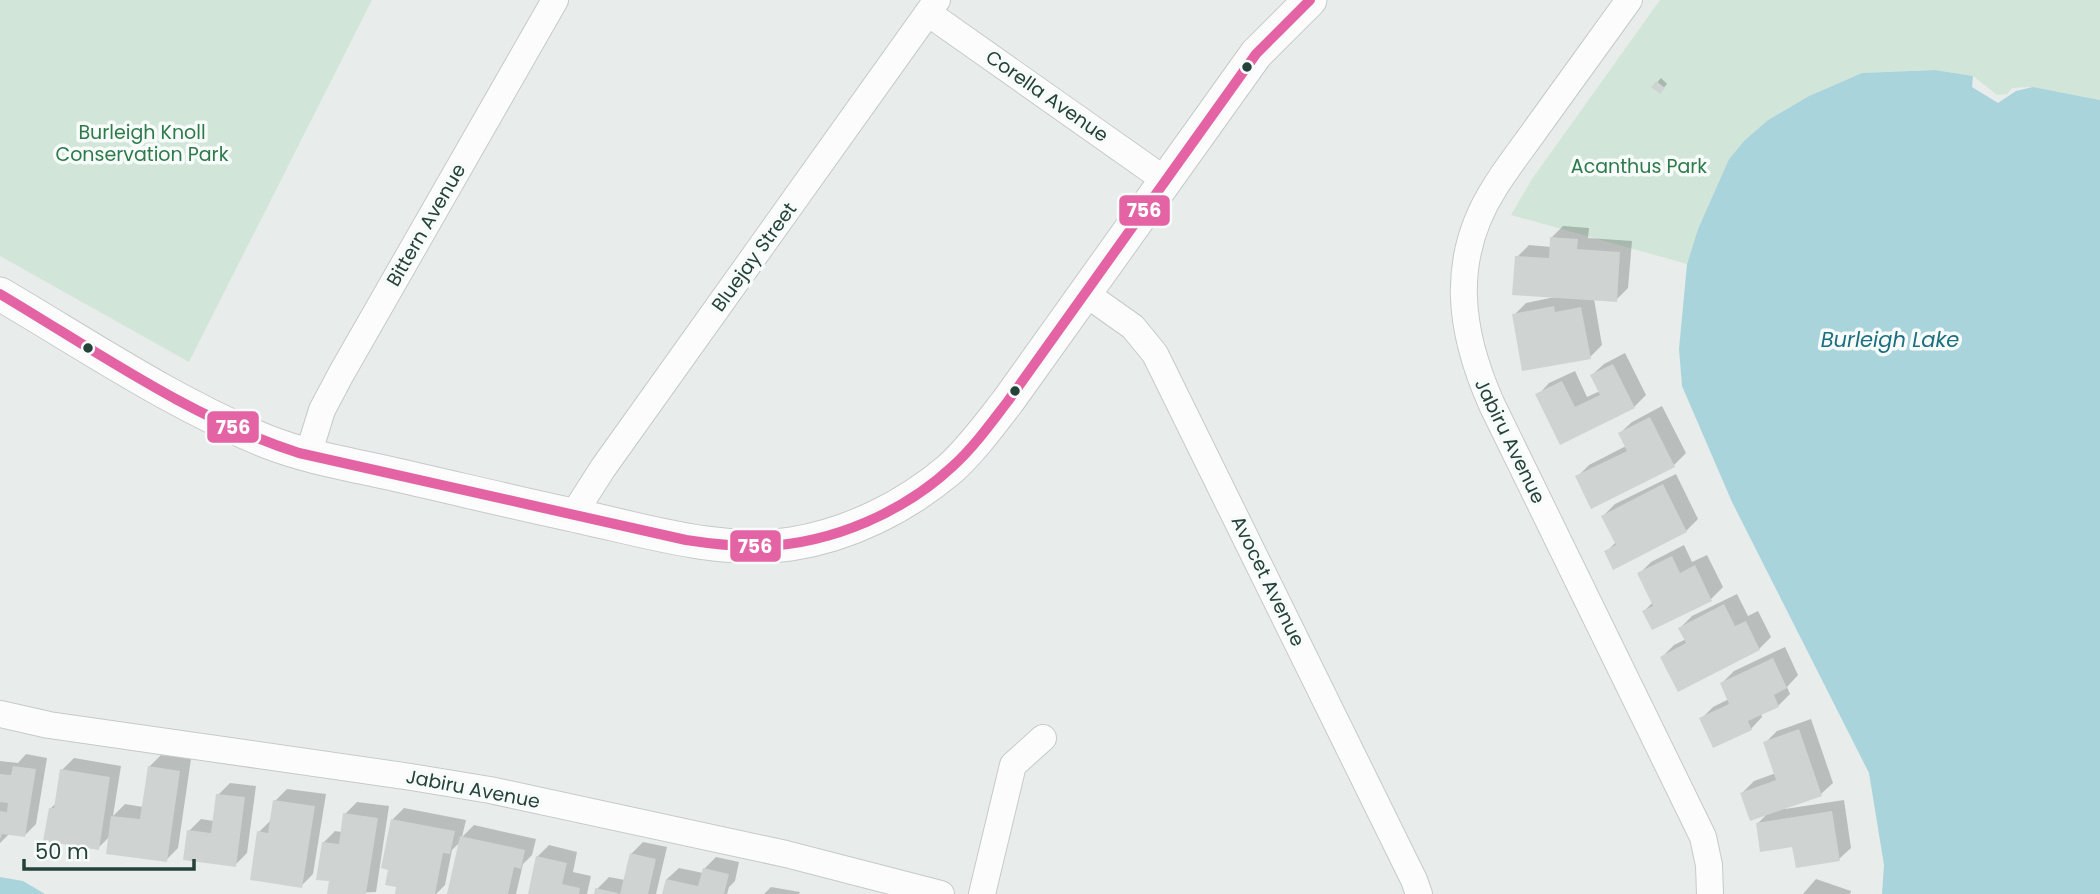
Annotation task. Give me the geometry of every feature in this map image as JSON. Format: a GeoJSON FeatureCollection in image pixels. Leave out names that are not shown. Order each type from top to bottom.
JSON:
{"type":"FeatureCollection","features":[{"type":"Feature","properties":{"kind":"street","name":"Bittern Avenue"},"geometry":{"type":"LineString","coordinates":[[308,455],[323,410],[341,374],[555,0]]}},
{"type":"Feature","properties":{"kind":"street"},"geometry":{"type":"LineString","coordinates":[[0,294],[158,387],[220,420],[270,443],[308,455],[713,545],[752,547],[793,543],[846,529],[886,513],[922,491],[951,468],[971,447],[1008,401],[1256,54],[1310,0]]}},
{"type":"Feature","properties":{"kind":"street","name":"Jabiru Avenue"},"geometry":{"type":"LineString","coordinates":[[1629,0],[1494,189],[1471,241],[1466,262],[1463,300],[1466,330],[1476,369],[1492,405],[1699,826],[1709,865],[1710,894]]}},
{"type":"Feature","properties":{"kind":"street","name":"Corella Avenue"},"geometry":{"type":"LineString","coordinates":[[933,6],[1165,180]]}},
{"type":"Feature","properties":{"kind":"street","name":"Bluejay Street"},"geometry":{"type":"LineString","coordinates":[[573,515],[603,468],[933,6]]}},
{"type":"Feature","properties":{"kind":"street","name":"Avocet Avenue"},"geometry":{"type":"LineString","coordinates":[[1085,293],[1133,327],[1155,354],[1419,894]]}},
{"type":"Feature","properties":{"kind":"street","name":"Jabiru Avenue"},"geometry":{"type":"LineString","coordinates":[[0,714],[49,725],[490,790],[786,854],[941,894]]}},
{"type":"Feature","properties":{"kind":"street"},"geometry":{"type":"LineString","coordinates":[[982,894],[1013,765],[1043,738]]}},
{"type":"Feature","properties":{"kind":"green space","name":"Burleigh Knoll Conservation Park"},"geometry":{"type":"Polygon","coordinates":[[[0,0],[372,0],[189,362],[0,256],[0,0]]]}},
{"type":"Feature","properties":{"kind":"green space","name":"Acanthus Park"},"geometry":{"type":"Polygon","coordinates":[[[1660,0],[2100,0],[2100,100],[2033,87],[2012,88],[2007,94],[1997,95],[1973,76],[1935,70],[1862,73],[1809,96],[1768,120],[1745,140],[1729,159],[1698,229],[1687,264],[1511,215],[1532,179],[1660,0]]]}},
{"type":"Feature","properties":{"kind":"water","name":"Burleigh Lake"},"geometry":{"type":"Polygon","coordinates":[[[1935,70],[1973,76],[1972,87],[1998,103],[2016,91],[2033,87],[2100,100],[2100,894],[1882,894],[1884,865],[1869,773],[1732,502],[1682,386],[1679,349],[1687,264],[1698,229],[1729,159],[1745,140],[1768,120],[1809,96],[1862,73],[1935,70]]]}},
{"type":"Feature","properties":{"kind":"water"},"geometry":{"type":"Polygon","coordinates":[[[0,877],[23,881],[45,894],[0,894],[0,877]]]}},
{"type":"Feature","properties":{"kind":"building"},"geometry":{"type":"Polygon","coordinates":[[[1656,81],[1665,88],[1660,94],[1651,87],[1656,81]]]}},
{"type":"Feature","properties":{"kind":"building"},"geometry":{"type":"Polygon","coordinates":[[[1550,237],[1578,239],[1577,249],[1620,252],[1617,302],[1512,295],[1515,256],[1549,258],[1550,237]]]}},
{"type":"Feature","properties":{"kind":"building"},"geometry":{"type":"Polygon","coordinates":[[[1554,306],[1555,312],[1581,307],[1591,359],[1522,371],[1512,314],[1554,306]]]}},
{"type":"Feature","properties":{"kind":"building"},"geometry":{"type":"Polygon","coordinates":[[[1613,364],[1635,408],[1560,445],[1535,394],[1562,381],[1575,407],[1600,395],[1590,375],[1613,364]]]}},
{"type":"Feature","properties":{"kind":"building"},"geometry":{"type":"Polygon","coordinates":[[[1650,417],[1675,467],[1591,509],[1575,476],[1627,451],[1618,433],[1650,417]]]}},
{"type":"Feature","properties":{"kind":"building"},"geometry":{"type":"Polygon","coordinates":[[[1663,484],[1687,532],[1613,570],[1604,551],[1616,545],[1601,516],[1663,484]]]}},
{"type":"Feature","properties":{"kind":"building"},"geometry":{"type":"Polygon","coordinates":[[[1672,556],[1680,573],[1695,565],[1712,601],[1652,630],[1642,611],[1653,606],[1637,573],[1672,556]]]}},
{"type":"Feature","properties":{"kind":"building"},"geometry":{"type":"Polygon","coordinates":[[[1724,604],[1735,626],[1746,621],[1760,650],[1678,692],[1660,657],[1686,643],[1678,628],[1724,604]]]}},
{"type":"Feature","properties":{"kind":"building"},"geometry":{"type":"Polygon","coordinates":[[[1773,658],[1787,688],[1774,695],[1779,707],[1748,721],[1752,730],[1713,748],[1699,718],[1729,704],[1720,683],[1773,658]]]}},
{"type":"Feature","properties":{"kind":"building"},"geometry":{"type":"Polygon","coordinates":[[[1799,729],[1822,796],[1750,821],[1740,793],[1776,780],[1763,742],[1799,729]]]}},
{"type":"Feature","properties":{"kind":"building"},"geometry":{"type":"Polygon","coordinates":[[[13,766],[36,769],[25,837],[2,834],[0,839],[0,811],[7,812],[8,803],[0,802],[0,774],[11,775],[13,766]]]}},
{"type":"Feature","properties":{"kind":"building"},"geometry":{"type":"Polygon","coordinates":[[[148,766],[180,771],[167,862],[106,854],[111,816],[140,819],[148,766]]]}},
{"type":"Feature","properties":{"kind":"building"},"geometry":{"type":"Polygon","coordinates":[[[60,769],[110,777],[99,850],[43,841],[49,808],[54,808],[60,769]]]}},
{"type":"Feature","properties":{"kind":"building"},"geometry":{"type":"Polygon","coordinates":[[[216,794],[245,797],[236,867],[183,860],[187,830],[211,833],[216,794]]]}},
{"type":"Feature","properties":{"kind":"building"},"geometry":{"type":"Polygon","coordinates":[[[273,800],[315,806],[302,888],[250,880],[257,831],[268,833],[273,800]]]}},
{"type":"Feature","properties":{"kind":"building"},"geometry":{"type":"Polygon","coordinates":[[[1832,811],[1840,861],[1796,868],[1792,847],[1760,852],[1756,823],[1832,811]]]}},
{"type":"Feature","properties":{"kind":"building"},"geometry":{"type":"Polygon","coordinates":[[[343,813],[378,818],[366,894],[327,894],[329,881],[316,880],[322,842],[339,844],[343,813]]]}},
{"type":"Feature","properties":{"kind":"building"},"geometry":{"type":"Polygon","coordinates":[[[391,819],[455,831],[450,854],[443,853],[435,894],[395,894],[396,887],[385,885],[388,870],[381,868],[391,819]]]}},
{"type":"Feature","properties":{"kind":"building"},"geometry":{"type":"Polygon","coordinates":[[[460,836],[525,850],[521,869],[514,867],[508,894],[447,894],[460,836]]]}},
{"type":"Feature","properties":{"kind":"building"},"geometry":{"type":"Polygon","coordinates":[[[630,853],[656,859],[648,894],[620,894],[630,853]]]}},
{"type":"Feature","properties":{"kind":"building"},"geometry":{"type":"Polygon","coordinates":[[[536,856],[567,863],[562,884],[580,888],[579,894],[528,894],[536,856]]]}},
{"type":"Feature","properties":{"kind":"building"},"geometry":{"type":"Polygon","coordinates":[[[703,868],[729,874],[724,894],[662,894],[666,879],[698,886],[703,868]]]}},
{"type":"Feature","properties":{"kind":"building"},"geometry":{"type":"Polygon","coordinates":[[[595,888],[618,893],[618,894],[594,894],[595,888]]]}},
{"type":"Feature","properties":{"kind":"transit line","name":"756"},"geometry":{"type":"LineString","coordinates":[[0,294],[183,403],[259,439],[299,453],[686,540],[765,546],[816,539],[890,511],[934,483],[968,451],[1008,401],[1256,54],[1310,0]]}}]}
